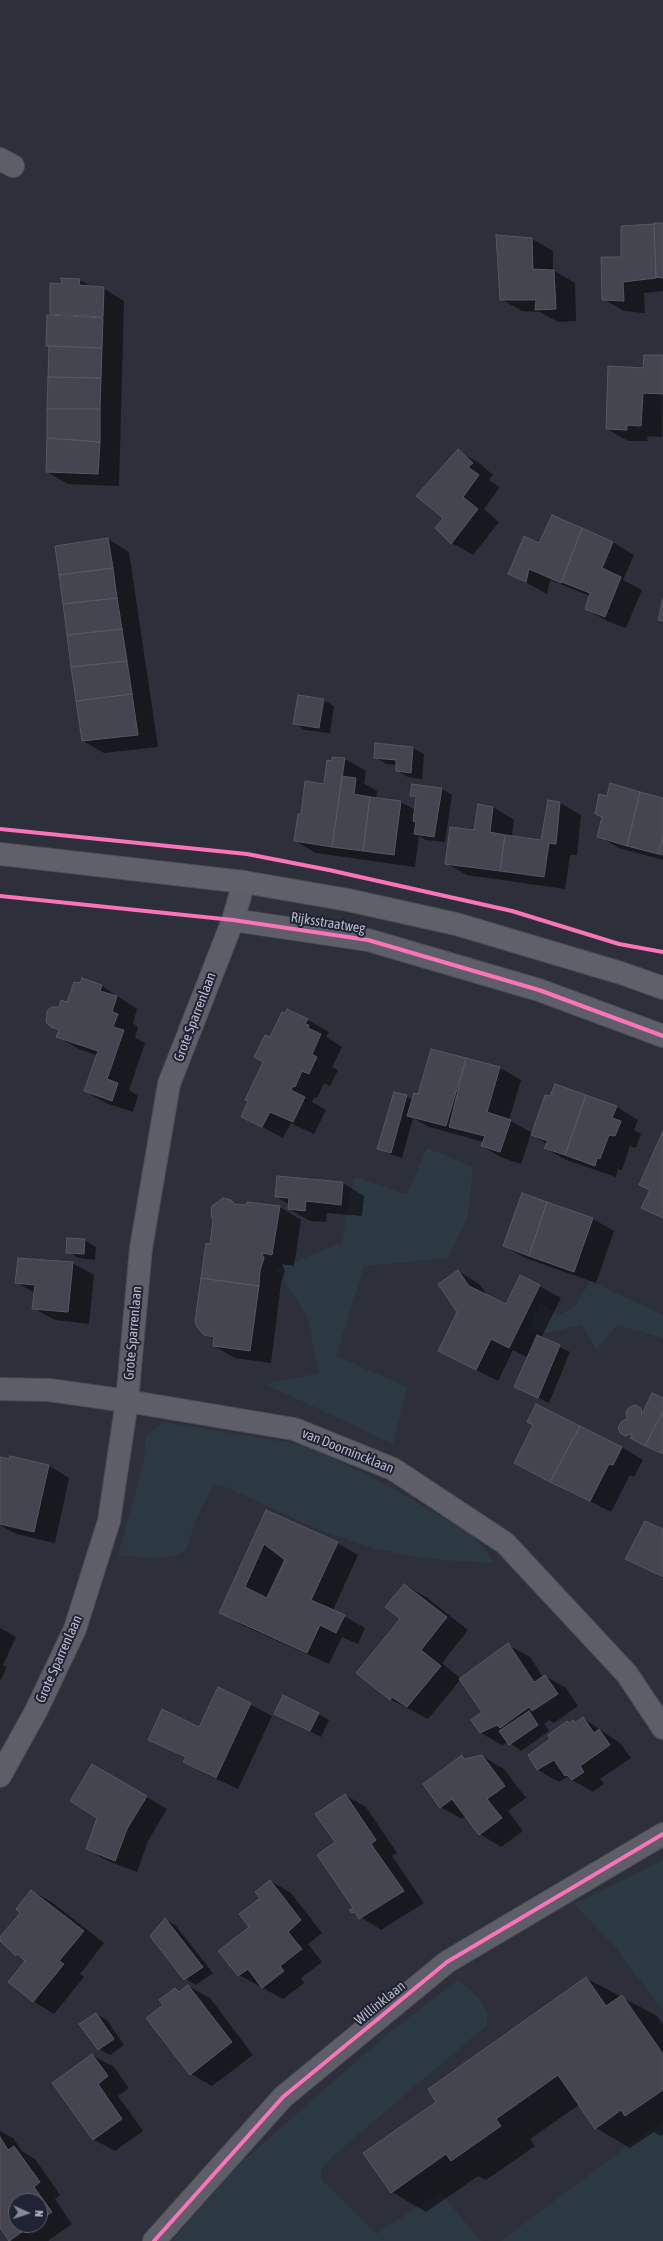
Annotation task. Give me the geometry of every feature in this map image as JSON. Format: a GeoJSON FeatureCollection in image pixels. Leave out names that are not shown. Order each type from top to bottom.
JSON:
{"type":"FeatureCollection","features":[{"type":"Feature","properties":{"kind":"main road","name":"Rijksstraatweg"},"geometry":{"type":"LineString","coordinates":[[0,854],[244,882],[348,900],[456,924],[621,972],[663,988]]}},
{"type":"Feature","properties":{"kind":"street","name":"Grote Sparrenlaan"},"geometry":{"type":"LineString","coordinates":[[0,1776],[36,1711],[75,1628],[109,1520],[127,1401],[141,1248],[169,1084],[233,920],[244,882]]}},
{"type":"Feature","properties":{"kind":"street","name":"Rijksstraatweg"},"geometry":{"type":"LineString","coordinates":[[233,920],[368,940],[539,990],[663,1036]]}},
{"type":"Feature","properties":{"kind":"street","name":"van Doornincklaan"},"geometry":{"type":"LineString","coordinates":[[0,1389],[49,1390],[127,1401],[294,1429],[393,1469],[505,1543],[627,1674],[663,1728]]}},
{"type":"Feature","properties":{"kind":"street","name":"Willinklaan"},"geometry":{"type":"LineString","coordinates":[[154,2241],[283,2097],[447,1962],[663,1834]]}},
{"type":"Feature","properties":{"kind":"shaded area"},"geometry":{"type":"Polygon","coordinates":[[[427,1148],[473,1167],[468,1216],[448,1258],[364,1266],[336,1356],[407,1387],[393,1444],[265,1384],[319,1373],[307,1316],[276,1269],[342,1243],[354,1177],[407,1194],[427,1148]]]}},
{"type":"Feature","properties":{"kind":"shaded area"},"geometry":{"type":"Polygon","coordinates":[[[590,1281],[663,1315],[663,1338],[617,1325],[596,1350],[582,1324],[550,1333],[528,1331],[540,1302],[559,1315],[576,1305],[590,1281]]]}},
{"type":"Feature","properties":{"kind":"shaded area"},"geometry":{"type":"Polygon","coordinates":[[[164,1422],[298,1444],[343,1463],[390,1487],[472,1534],[495,1563],[455,1561],[411,1556],[373,1548],[322,1531],[221,1485],[214,1484],[195,1521],[187,1549],[177,1555],[160,1558],[118,1556],[143,1465],[146,1436],[164,1422]]]}},
{"type":"Feature","properties":{"kind":"shaded area"},"geometry":{"type":"Polygon","coordinates":[[[663,1860],[663,2010],[614,1946],[574,1904],[663,1860]]]}},
{"type":"Feature","properties":{"kind":"shaded area"},"geometry":{"type":"Polygon","coordinates":[[[458,1980],[478,1997],[487,2013],[487,2025],[333,2156],[321,2169],[321,2179],[376,2234],[440,2192],[481,2241],[172,2241],[236,2167],[390,2032],[458,1980]]]}},
{"type":"Feature","properties":{"kind":"shaded area"},"geometry":{"type":"Polygon","coordinates":[[[663,2120],[663,2241],[500,2241],[663,2120]]]}},
{"type":"Feature","properties":{"kind":"building"},"geometry":{"type":"Polygon","coordinates":[[[654,223],[663,223],[663,278],[656,277],[654,223]]]}},
{"type":"Feature","properties":{"kind":"building"},"geometry":{"type":"Polygon","coordinates":[[[654,224],[656,278],[623,282],[624,301],[602,300],[601,257],[621,257],[621,226],[654,224]]]}},
{"type":"Feature","properties":{"kind":"building"},"geometry":{"type":"Polygon","coordinates":[[[496,235],[532,238],[533,269],[554,270],[556,309],[535,310],[536,300],[500,300],[496,235]]]}},
{"type":"Feature","properties":{"kind":"building"},"geometry":{"type":"Polygon","coordinates":[[[61,278],[80,279],[79,285],[104,287],[103,317],[50,314],[50,283],[62,284],[61,278]]]}},
{"type":"Feature","properties":{"kind":"building"},"geometry":{"type":"Polygon","coordinates":[[[47,315],[103,318],[102,348],[46,346],[47,315]]]}},
{"type":"Feature","properties":{"kind":"building"},"geometry":{"type":"Polygon","coordinates":[[[49,346],[102,348],[101,378],[48,377],[49,346]]]}},
{"type":"Feature","properties":{"kind":"building"},"geometry":{"type":"Polygon","coordinates":[[[644,355],[663,355],[663,394],[643,393],[641,426],[627,425],[627,430],[606,429],[608,366],[643,368],[644,355]]]}},
{"type":"Feature","properties":{"kind":"building"},"geometry":{"type":"Polygon","coordinates":[[[48,377],[101,378],[100,409],[47,409],[48,377]]]}},
{"type":"Feature","properties":{"kind":"building"},"geometry":{"type":"Polygon","coordinates":[[[47,409],[100,409],[100,442],[47,438],[47,409]]]}},
{"type":"Feature","properties":{"kind":"building"},"geometry":{"type":"Polygon","coordinates":[[[47,438],[100,442],[98,474],[46,472],[47,438]]]}},
{"type":"Feature","properties":{"kind":"building"},"geometry":{"type":"Polygon","coordinates":[[[458,449],[473,463],[468,467],[479,475],[463,497],[478,509],[451,544],[435,528],[443,518],[416,496],[458,449]]]}},
{"type":"Feature","properties":{"kind":"building"},"geometry":{"type":"Polygon","coordinates":[[[552,515],[582,528],[561,583],[529,569],[526,582],[508,574],[524,536],[539,543],[552,515]]]}},
{"type":"Feature","properties":{"kind":"building"},"geometry":{"type":"Polygon","coordinates":[[[582,528],[613,542],[602,568],[621,577],[605,617],[585,609],[590,593],[562,582],[582,528]]]}},
{"type":"Feature","properties":{"kind":"building"},"geometry":{"type":"Polygon","coordinates":[[[108,538],[113,568],[59,575],[55,546],[108,538]]]}},
{"type":"Feature","properties":{"kind":"building"},"geometry":{"type":"Polygon","coordinates":[[[113,568],[117,598],[63,604],[59,575],[113,568]]]}},
{"type":"Feature","properties":{"kind":"building"},"geometry":{"type":"Polygon","coordinates":[[[117,598],[122,629],[67,635],[63,604],[117,598]]]}},
{"type":"Feature","properties":{"kind":"building"},"geometry":{"type":"Polygon","coordinates":[[[663,598],[663,621],[658,620],[663,598]]]}},
{"type":"Feature","properties":{"kind":"building"},"geometry":{"type":"Polygon","coordinates":[[[122,629],[127,661],[71,667],[67,635],[122,629]]]}},
{"type":"Feature","properties":{"kind":"building"},"geometry":{"type":"Polygon","coordinates":[[[127,661],[132,694],[76,701],[71,667],[127,661]]]}},
{"type":"Feature","properties":{"kind":"building"},"geometry":{"type":"Polygon","coordinates":[[[132,694],[138,735],[82,741],[76,701],[132,694]]]}},
{"type":"Feature","properties":{"kind":"building"},"geometry":{"type":"Polygon","coordinates":[[[298,695],[324,699],[319,728],[293,724],[298,695]]]}},
{"type":"Feature","properties":{"kind":"building"},"geometry":{"type":"Polygon","coordinates":[[[375,743],[413,747],[411,773],[396,771],[396,760],[374,758],[375,743]]]}},
{"type":"Feature","properties":{"kind":"building"},"geometry":{"type":"Polygon","coordinates":[[[332,757],[345,758],[332,847],[294,841],[298,814],[301,814],[305,781],[324,784],[327,760],[332,761],[332,757]]]}},
{"type":"Feature","properties":{"kind":"building"},"geometry":{"type":"Polygon","coordinates":[[[342,776],[356,778],[354,794],[370,797],[363,851],[332,847],[342,776]]]}},
{"type":"Feature","properties":{"kind":"building"},"geometry":{"type":"Polygon","coordinates":[[[610,783],[640,792],[627,846],[597,837],[602,817],[595,814],[599,794],[607,796],[610,783]]]}},
{"type":"Feature","properties":{"kind":"building"},"geometry":{"type":"Polygon","coordinates":[[[412,784],[442,788],[434,837],[414,834],[416,822],[413,821],[416,797],[410,796],[412,784]]]}},
{"type":"Feature","properties":{"kind":"building"},"geometry":{"type":"Polygon","coordinates":[[[640,792],[663,798],[663,834],[658,854],[627,846],[640,792]]]}},
{"type":"Feature","properties":{"kind":"building"},"geometry":{"type":"Polygon","coordinates":[[[370,797],[401,801],[394,855],[363,851],[370,797]]]}},
{"type":"Feature","properties":{"kind":"building"},"geometry":{"type":"Polygon","coordinates":[[[548,800],[560,802],[556,844],[549,843],[544,877],[500,871],[505,835],[541,840],[548,800]]]}},
{"type":"Feature","properties":{"kind":"building"},"geometry":{"type":"Polygon","coordinates":[[[478,804],[493,807],[490,832],[505,835],[500,871],[445,864],[450,827],[474,830],[478,804]]]}},
{"type":"Feature","properties":{"kind":"building"},"geometry":{"type":"Polygon","coordinates":[[[663,836],[663,855],[658,854],[663,836]]]}},
{"type":"Feature","properties":{"kind":"building"},"geometry":{"type":"Polygon","coordinates":[[[82,978],[102,985],[100,991],[117,996],[112,1012],[118,1014],[113,1027],[124,1030],[107,1079],[118,1083],[112,1101],[84,1091],[98,1051],[56,1037],[59,1030],[51,1027],[46,1022],[47,1011],[52,1007],[59,1007],[61,1000],[67,1002],[74,982],[80,983],[82,978]]]}},
{"type":"Feature","properties":{"kind":"building"},"geometry":{"type":"Polygon","coordinates":[[[287,1009],[308,1019],[305,1024],[309,1025],[308,1028],[321,1034],[312,1054],[317,1057],[309,1074],[302,1071],[295,1087],[293,1086],[291,1090],[305,1097],[293,1122],[270,1112],[262,1127],[241,1117],[248,1101],[245,1100],[263,1062],[254,1057],[265,1035],[270,1037],[282,1012],[285,1013],[287,1009]]]}},
{"type":"Feature","properties":{"kind":"building"},"geometry":{"type":"Polygon","coordinates":[[[431,1049],[466,1058],[446,1126],[407,1116],[414,1093],[418,1094],[431,1049]]]}},
{"type":"Feature","properties":{"kind":"building"},"geometry":{"type":"Polygon","coordinates":[[[466,1058],[500,1067],[487,1112],[511,1120],[500,1152],[481,1146],[485,1136],[449,1127],[466,1058]]]}},
{"type":"Feature","properties":{"kind":"building"},"geometry":{"type":"Polygon","coordinates":[[[555,1084],[586,1095],[565,1155],[544,1148],[548,1141],[531,1135],[545,1095],[550,1096],[555,1084]]]}},
{"type":"Feature","properties":{"kind":"building"},"geometry":{"type":"Polygon","coordinates":[[[394,1092],[407,1095],[391,1153],[377,1149],[394,1092]]]}},
{"type":"Feature","properties":{"kind":"building"},"geometry":{"type":"Polygon","coordinates":[[[586,1095],[617,1106],[612,1118],[621,1121],[615,1136],[609,1135],[600,1159],[597,1158],[595,1166],[565,1155],[586,1095]]]}},
{"type":"Feature","properties":{"kind":"building"},"geometry":{"type":"Polygon","coordinates":[[[663,1131],[663,1218],[641,1208],[650,1190],[639,1185],[663,1131]]]}},
{"type":"Feature","properties":{"kind":"building"},"geometry":{"type":"Polygon","coordinates":[[[277,1176],[343,1182],[341,1205],[306,1201],[305,1211],[288,1209],[289,1198],[275,1197],[277,1176]]]}},
{"type":"Feature","properties":{"kind":"building"},"geometry":{"type":"Polygon","coordinates":[[[522,1193],[547,1202],[529,1256],[503,1246],[522,1193]]]}},
{"type":"Feature","properties":{"kind":"building"},"geometry":{"type":"Polygon","coordinates":[[[223,1198],[231,1200],[235,1204],[246,1205],[247,1202],[280,1206],[272,1255],[262,1253],[264,1258],[260,1271],[259,1286],[201,1278],[206,1243],[210,1244],[213,1220],[211,1214],[212,1206],[223,1198]]]}},
{"type":"Feature","properties":{"kind":"building"},"geometry":{"type":"Polygon","coordinates":[[[547,1202],[593,1218],[574,1272],[529,1256],[547,1202]]]}},
{"type":"Feature","properties":{"kind":"building"},"geometry":{"type":"Polygon","coordinates":[[[67,1238],[85,1239],[84,1254],[66,1253],[67,1238]]]}},
{"type":"Feature","properties":{"kind":"building"},"geometry":{"type":"Polygon","coordinates":[[[18,1258],[73,1262],[68,1312],[32,1309],[35,1285],[15,1283],[18,1258]]]}},
{"type":"Feature","properties":{"kind":"building"},"geometry":{"type":"Polygon","coordinates":[[[458,1270],[469,1286],[506,1304],[520,1275],[540,1285],[509,1348],[491,1339],[476,1370],[438,1351],[457,1312],[438,1284],[458,1270]]]}},
{"type":"Feature","properties":{"kind":"building"},"geometry":{"type":"Polygon","coordinates":[[[201,1278],[259,1286],[250,1351],[213,1346],[214,1337],[204,1335],[197,1327],[195,1322],[201,1278]]]}},
{"type":"Feature","properties":{"kind":"building"},"geometry":{"type":"Polygon","coordinates":[[[537,1335],[560,1345],[538,1398],[514,1387],[537,1335]]]}},
{"type":"Feature","properties":{"kind":"building"},"geometry":{"type":"Polygon","coordinates":[[[652,1393],[663,1398],[663,1411],[645,1446],[630,1438],[632,1434],[626,1436],[620,1433],[618,1427],[622,1421],[627,1419],[626,1413],[628,1408],[635,1405],[641,1408],[642,1414],[652,1393]]]}},
{"type":"Feature","properties":{"kind":"building"},"geometry":{"type":"Polygon","coordinates":[[[536,1404],[580,1426],[550,1482],[514,1463],[533,1425],[527,1422],[536,1404]]]}},
{"type":"Feature","properties":{"kind":"building"},"geometry":{"type":"Polygon","coordinates":[[[662,1413],[663,1414],[663,1454],[645,1446],[662,1413]]]}},
{"type":"Feature","properties":{"kind":"building"},"geometry":{"type":"Polygon","coordinates":[[[580,1426],[622,1447],[613,1465],[609,1464],[590,1501],[550,1482],[580,1426]]]}},
{"type":"Feature","properties":{"kind":"building"},"geometry":{"type":"Polygon","coordinates":[[[10,1456],[49,1465],[34,1532],[0,1524],[0,1457],[9,1459],[10,1456]]]}},
{"type":"Feature","properties":{"kind":"building"},"geometry":{"type":"Polygon","coordinates":[[[266,1510],[338,1542],[311,1600],[345,1615],[336,1633],[320,1625],[307,1653],[219,1613],[266,1510]],[[264,1544],[245,1587],[267,1598],[285,1560],[264,1544]]]}},
{"type":"Feature","properties":{"kind":"building"},"geometry":{"type":"Polygon","coordinates":[[[645,1521],[663,1529],[663,1577],[625,1559],[645,1521]]]}},
{"type":"Feature","properties":{"kind":"building"},"geometry":{"type":"Polygon","coordinates":[[[404,1584],[447,1617],[421,1650],[441,1666],[407,1707],[392,1697],[390,1700],[356,1673],[400,1619],[385,1607],[404,1584]]]}},
{"type":"Feature","properties":{"kind":"building"},"geometry":{"type":"Polygon","coordinates":[[[508,1643],[534,1682],[545,1675],[558,1694],[532,1711],[529,1707],[500,1728],[497,1725],[480,1733],[471,1720],[482,1712],[459,1679],[508,1643]]]}},
{"type":"Feature","properties":{"kind":"building"},"geometry":{"type":"Polygon","coordinates":[[[218,1687],[251,1703],[216,1778],[183,1762],[186,1757],[148,1740],[162,1709],[199,1727],[218,1687]]]}},
{"type":"Feature","properties":{"kind":"building"},"geometry":{"type":"Polygon","coordinates":[[[283,1695],[319,1713],[310,1731],[274,1714],[283,1695]]]}},
{"type":"Feature","properties":{"kind":"building"},"geometry":{"type":"Polygon","coordinates":[[[529,1711],[538,1725],[509,1745],[499,1731],[529,1711]]]}},
{"type":"Feature","properties":{"kind":"building"},"geometry":{"type":"Polygon","coordinates":[[[583,1717],[594,1733],[599,1729],[610,1745],[580,1766],[584,1772],[572,1780],[567,1775],[565,1776],[554,1760],[537,1770],[528,1755],[550,1739],[548,1735],[567,1721],[569,1723],[573,1720],[575,1723],[583,1717]]]}},
{"type":"Feature","properties":{"kind":"building"},"geometry":{"type":"Polygon","coordinates":[[[462,1755],[464,1759],[482,1755],[505,1786],[487,1799],[502,1818],[479,1835],[452,1799],[440,1808],[423,1784],[462,1755]]]}},
{"type":"Feature","properties":{"kind":"building"},"geometry":{"type":"Polygon","coordinates":[[[92,1764],[147,1796],[127,1829],[115,1861],[86,1849],[97,1818],[70,1801],[92,1764]]]}},
{"type":"Feature","properties":{"kind":"building"},"geometry":{"type":"Polygon","coordinates":[[[345,1794],[376,1840],[371,1844],[404,1891],[359,1919],[355,1912],[352,1913],[349,1910],[353,1908],[317,1855],[335,1842],[315,1814],[345,1794]]]}},
{"type":"Feature","properties":{"kind":"building"},"geometry":{"type":"Polygon","coordinates":[[[270,1880],[301,1920],[288,1932],[302,1949],[280,1966],[284,1971],[262,1988],[248,1969],[238,1976],[218,1951],[249,1927],[239,1914],[260,1898],[255,1892],[270,1880]]]}},
{"type":"Feature","properties":{"kind":"building"},"geometry":{"type":"Polygon","coordinates":[[[31,1890],[84,1931],[59,1961],[64,1964],[33,2002],[8,1982],[25,1961],[17,1954],[16,1956],[0,1941],[0,1937],[20,1913],[16,1909],[31,1890]]]}},
{"type":"Feature","properties":{"kind":"building"},"geometry":{"type":"Polygon","coordinates":[[[165,1918],[203,1967],[184,1980],[150,1936],[165,1918]]]}},
{"type":"Feature","properties":{"kind":"building"},"geometry":{"type":"Polygon","coordinates":[[[586,1977],[606,2006],[622,1995],[663,2054],[663,2090],[625,2116],[621,2110],[595,2129],[558,2075],[496,2119],[501,2126],[451,2161],[446,2154],[391,2193],[363,2153],[436,2102],[428,2089],[586,1977]]]}},
{"type":"Feature","properties":{"kind":"building"},"geometry":{"type":"Polygon","coordinates":[[[188,1985],[232,2042],[190,2075],[146,2018],[163,2005],[159,2000],[175,1988],[179,1992],[188,1985]]]}},
{"type":"Feature","properties":{"kind":"building"},"geometry":{"type":"Polygon","coordinates":[[[96,2013],[114,2039],[98,2050],[79,2024],[96,2013]]]}},
{"type":"Feature","properties":{"kind":"building"},"geometry":{"type":"Polygon","coordinates":[[[92,2054],[108,2076],[98,2084],[122,2119],[93,2140],[52,2083],[92,2054]]]}},
{"type":"Feature","properties":{"kind":"building"},"geometry":{"type":"Polygon","coordinates":[[[0,2137],[8,2150],[14,2146],[40,2182],[34,2187],[38,2193],[8,2193],[8,2233],[20,2233],[9,2241],[0,2228],[0,2137]]]}},
{"type":"Feature","properties":{"kind":"building"},"geometry":{"type":"Polygon","coordinates":[[[48,2206],[52,2212],[48,2215],[48,2206]]]}},
{"type":"Feature","properties":{"kind":"cycle path"},"geometry":{"type":"LineString","coordinates":[[0,829],[247,854],[329,870],[512,911],[619,944],[663,952]]}},
{"type":"Feature","properties":{"kind":"cycle path"},"geometry":{"type":"LineString","coordinates":[[0,896],[233,920],[368,940],[539,990],[663,1036]]}},
{"type":"Feature","properties":{"kind":"cycle path"},"geometry":{"type":"LineString","coordinates":[[154,2241],[283,2097],[447,1962],[663,1834]]}}]}
